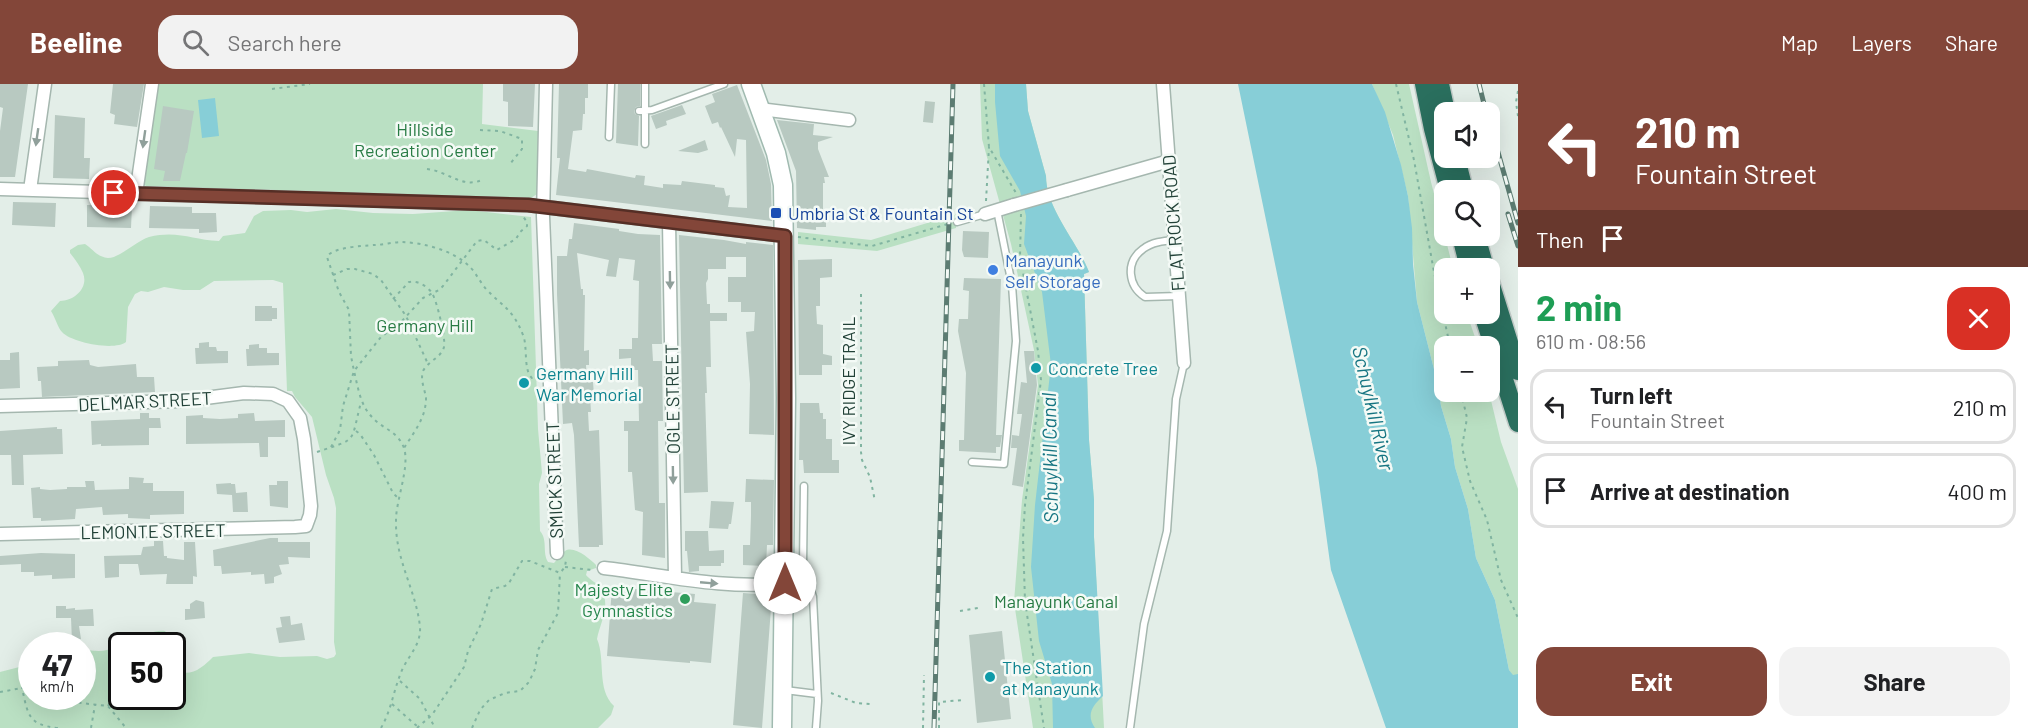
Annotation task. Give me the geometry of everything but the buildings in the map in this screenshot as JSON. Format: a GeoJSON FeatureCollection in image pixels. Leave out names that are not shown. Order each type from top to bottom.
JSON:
{"type":"FeatureCollection","features":[{"type":"Feature","properties":{"kind":"highway"},"geometry":{"type":"LineString","coordinates":[[1424,84],[1446,180]]}},
{"type":"Feature","properties":{"kind":"highway"},"geometry":{"type":"LineString","coordinates":[[1440,84],[1444,102]]}},
{"type":"Feature","properties":{"kind":"highway"},"geometry":{"type":"LineString","coordinates":[[1500,314],[1518,371]]}},
{"type":"Feature","properties":{"kind":"highway"},"geometry":{"type":"LineString","coordinates":[[1487,324],[1518,423]]}},
{"type":"Feature","properties":{"kind":"main road"},"geometry":{"type":"LineString","coordinates":[[751,84],[783,174],[792,237],[782,728]]}},
{"type":"Feature","properties":{"kind":"street"},"geometry":{"type":"LineString","coordinates":[[30,190],[45,84]]}},
{"type":"Feature","properties":{"kind":"street"},"geometry":{"type":"LineString","coordinates":[[136,194],[152,84]]}},
{"type":"Feature","properties":{"kind":"street","name":"SMICK STREET"},"geometry":{"type":"LineString","coordinates":[[546,84],[543,207],[549,378],[561,553]]}},
{"type":"Feature","properties":{"kind":"street","name":"FLAT ROCK ROAD"},"geometry":{"type":"LineString","coordinates":[[1163,84],[1184,363]]}},
{"type":"Feature","properties":{"kind":"street"},"geometry":{"type":"LineString","coordinates":[[760,109],[849,120]]}},
{"type":"Feature","properties":{"kind":"street"},"geometry":{"type":"LineString","coordinates":[[991,212],[1169,160]]}},
{"type":"Feature","properties":{"kind":"street"},"geometry":{"type":"LineString","coordinates":[[0,189],[543,207],[792,237]]}},
{"type":"Feature","properties":{"kind":"street","name":"OGLE STREET"},"geometry":{"type":"LineString","coordinates":[[669,222],[675,577]]}},
{"type":"Feature","properties":{"kind":"street","name":"DELMAR STREET"},"geometry":{"type":"LineString","coordinates":[[0,406],[182,401],[255,392],[273,394],[288,401],[297,412],[302,423],[306,456]]}},
{"type":"Feature","properties":{"kind":"street","name":"LEMONTE STREET"},"geometry":{"type":"LineString","coordinates":[[0,534],[306,526],[311,506],[306,456]]}},
{"type":"Feature","properties":{"kind":"street"},"geometry":{"type":"LineString","coordinates":[[604,568],[703,583],[785,583]]}},
{"type":"Feature","properties":{"kind":"lane"},"geometry":{"type":"LineString","coordinates":[[609,137],[614,110],[611,84]]}},
{"type":"Feature","properties":{"kind":"lane"},"geometry":{"type":"LineString","coordinates":[[645,84],[642,111],[645,144]]}},
{"type":"Feature","properties":{"kind":"lane"},"geometry":{"type":"LineString","coordinates":[[642,111],[724,84]]}},
{"type":"Feature","properties":{"kind":"lane"},"geometry":{"type":"LineString","coordinates":[[957,222],[991,212],[1011,285],[1016,341],[1004,464],[972,462]]}},
{"type":"Feature","properties":{"kind":"lane"},"geometry":{"type":"LineString","coordinates":[[1175,240],[1156,243],[1141,250],[1132,262],[1131,278],[1137,290],[1145,297],[1179,296]]}},
{"type":"Feature","properties":{"kind":"lane"},"geometry":{"type":"LineString","coordinates":[[1130,728],[1144,624],[1167,531],[1176,399],[1184,363]]}},
{"type":"Feature","properties":{"kind":"lane"},"geometry":{"type":"LineString","coordinates":[[804,486],[803,566],[810,586],[813,606],[817,694],[816,728]]}},
{"type":"Feature","properties":{"kind":"lane"},"geometry":{"type":"LineString","coordinates":[[785,583],[810,586]]}},
{"type":"Feature","properties":{"kind":"lane"},"geometry":{"type":"LineString","coordinates":[[784,690],[817,694]]}},
{"type":"Feature","properties":{"kind":"path"},"geometry":{"type":"LineString","coordinates":[[272,89],[310,84]]}},
{"type":"Feature","properties":{"kind":"path"},"geometry":{"type":"LineString","coordinates":[[984,84],[991,212]]}},
{"type":"Feature","properties":{"kind":"path"},"geometry":{"type":"LineString","coordinates":[[1396,84],[1414,160],[1448,336]]}},
{"type":"Feature","properties":{"kind":"path"},"geometry":{"type":"LineString","coordinates":[[1518,91],[1516,102],[1518,116]]}},
{"type":"Feature","properties":{"kind":"path"},"geometry":{"type":"LineString","coordinates":[[480,130],[500,131],[522,139],[522,148],[510,164]]}},
{"type":"Feature","properties":{"kind":"path"},"geometry":{"type":"LineString","coordinates":[[989,147],[997,162]]}},
{"type":"Feature","properties":{"kind":"path"},"geometry":{"type":"LineString","coordinates":[[427,169],[440,170],[451,177],[467,182],[475,183],[484,179]]}},
{"type":"Feature","properties":{"kind":"path"},"geometry":{"type":"LineString","coordinates":[[332,447],[340,430],[343,406],[354,371],[377,340],[406,316],[419,300],[438,290],[477,241],[484,240],[497,250],[516,239],[527,226],[522,213]]}},
{"type":"Feature","properties":{"kind":"path"},"geometry":{"type":"LineString","coordinates":[[792,237],[872,246],[957,222]]}},
{"type":"Feature","properties":{"kind":"path"},"geometry":{"type":"LineString","coordinates":[[404,448],[392,431],[370,415],[362,401],[351,356],[350,310],[339,291],[327,255],[356,246],[399,242],[443,250],[463,261],[487,290],[508,308],[518,322],[526,342],[530,377],[549,378]]}},
{"type":"Feature","properties":{"kind":"path"},"geometry":{"type":"LineString","coordinates":[[1020,249],[1041,380],[1023,538],[1027,619],[1044,727]]}},
{"type":"Feature","properties":{"kind":"path"},"geometry":{"type":"LineString","coordinates":[[333,275],[346,269],[373,274],[386,285],[406,316],[428,364]]}},
{"type":"Feature","properties":{"kind":"path"},"geometry":{"type":"LineString","coordinates":[[381,728],[392,704],[399,680],[419,639],[420,629],[399,551],[396,520],[403,477],[404,448],[424,414],[426,396],[422,374],[445,345],[432,293],[417,281],[413,281],[405,285],[393,299]]}},
{"type":"Feature","properties":{"kind":"path","name":"IVY RIDGE TRAIL"},"geometry":{"type":"LineString","coordinates":[[861,294],[861,452],[870,477],[874,501]]}},
{"type":"Feature","properties":{"kind":"path"},"geometry":{"type":"LineString","coordinates":[[306,456],[347,442],[352,438],[356,431],[362,401]]}},
{"type":"Feature","properties":{"kind":"path"},"geometry":{"type":"LineString","coordinates":[[1463,402],[1467,418],[1462,447],[1470,482],[1487,520],[1501,580],[1518,618]]}},
{"type":"Feature","properties":{"kind":"path"},"geometry":{"type":"LineString","coordinates":[[356,431],[374,455],[393,493],[398,498]]}},
{"type":"Feature","properties":{"kind":"path"},"geometry":{"type":"LineString","coordinates":[[561,553],[565,567]]}},
{"type":"Feature","properties":{"kind":"path"},"geometry":{"type":"LineString","coordinates":[[392,704],[418,727],[430,718],[464,667],[492,589],[509,583],[519,565],[526,560],[560,573]]}},
{"type":"Feature","properties":{"kind":"path"},"geometry":{"type":"LineString","coordinates":[[565,567],[597,571],[604,568]]}},
{"type":"Feature","properties":{"kind":"path"},"geometry":{"type":"LineString","coordinates":[[472,728],[480,710],[489,700],[505,693],[520,691],[529,682],[535,669],[538,650],[558,613],[560,573],[565,567]]}},
{"type":"Feature","properties":{"kind":"path"},"geometry":{"type":"LineString","coordinates":[[960,611],[978,608]]}},
{"type":"Feature","properties":{"kind":"path"},"geometry":{"type":"LineString","coordinates":[[923,728],[924,675]]}},
{"type":"Feature","properties":{"kind":"path"},"geometry":{"type":"LineString","coordinates":[[399,680],[420,699],[435,728]]}},
{"type":"Feature","properties":{"kind":"path"},"geometry":{"type":"LineString","coordinates":[[0,692],[18,689]]}},
{"type":"Feature","properties":{"kind":"path"},"geometry":{"type":"LineString","coordinates":[[831,693],[856,703],[870,704]]}},
{"type":"Feature","properties":{"kind":"path"},"geometry":{"type":"LineString","coordinates":[[939,728],[939,702],[963,700]]}},
{"type":"Feature","properties":{"kind":"path"},"geometry":{"type":"LineString","coordinates":[[96,705],[108,706]]}},
{"type":"Feature","properties":{"kind":"path"},"geometry":{"type":"LineString","coordinates":[[28,710],[33,720],[43,727],[58,728]]}},
{"type":"Feature","properties":{"kind":"path"},"geometry":{"type":"LineString","coordinates":[[91,728],[93,710]]}},
{"type":"Feature","properties":{"kind":"path"},"geometry":{"type":"LineString","coordinates":[[111,710],[126,728]]}},
{"type":"Feature","properties":{"kind":"green space","name":"Hillside Recreation Center"},"geometry":{"type":"Polygon","coordinates":[[[156,84],[483,84],[482,124],[538,131],[537,194],[531,198],[146,186],[143,184],[156,84]]]}},
{"type":"Feature","properties":{"kind":"green space","name":"Manayunk Canal"},"geometry":{"type":"Polygon","coordinates":[[[980,84],[1026,84],[1028,111],[1051,201],[1089,272],[1084,274],[1089,440],[1094,500],[1104,728],[1033,728],[1014,602],[1022,500],[1038,385],[1034,350],[1011,244],[982,139],[980,84]]]}},
{"type":"Feature","properties":{"kind":"green space"},"geometry":{"type":"Polygon","coordinates":[[[1372,84],[1409,84],[1434,194],[1434,246],[1447,246],[1450,258],[1434,258],[1434,324],[1470,324],[1475,336],[1434,336],[1434,369],[1417,302],[1408,196],[1393,135],[1372,84]]]}},
{"type":"Feature","properties":{"kind":"green space","name":"Germany Hill"},"geometry":{"type":"Polygon","coordinates":[[[336,209],[413,214],[469,210],[531,217],[538,429],[542,473],[539,484],[540,531],[544,538],[548,562],[554,563],[565,551],[573,550],[582,553],[596,565],[596,568],[587,571],[586,575],[597,584],[605,600],[604,614],[597,639],[605,691],[614,706],[611,715],[598,728],[0,728],[0,672],[18,667],[18,710],[96,710],[96,651],[108,650],[108,710],[186,710],[186,673],[197,670],[213,657],[249,653],[280,657],[317,656],[327,659],[336,654],[334,642],[336,508],[312,417],[292,391],[287,391],[283,283],[273,280],[214,281],[200,290],[164,287],[148,292],[141,291],[135,294],[128,307],[126,342],[113,346],[84,342],[67,336],[61,330],[51,311],[60,301],[70,299],[79,293],[84,284],[83,273],[70,253],[70,250],[78,245],[85,244],[108,258],[118,255],[149,237],[159,235],[219,241],[223,236],[245,233],[254,216],[263,211],[307,212],[336,209]]]}},
{"type":"Feature","properties":{"kind":"green space"},"geometry":{"type":"Polygon","coordinates":[[[957,214],[956,228],[877,251],[798,244],[798,232],[871,240],[957,214]]]}},
{"type":"Feature","properties":{"kind":"green space"},"geometry":{"type":"Polygon","coordinates":[[[1440,402],[1491,402],[1501,442],[1518,489],[1518,684],[1509,670],[1495,600],[1476,558],[1468,509],[1455,467],[1451,439],[1440,402]]]}},
{"type":"Feature","properties":{"kind":"water","name":"Manayunk Canal"},"geometry":{"type":"Polygon","coordinates":[[[995,84],[1026,84],[1028,111],[1051,201],[1089,272],[1084,274],[1089,440],[1103,696],[1096,703],[1091,715],[1095,728],[1053,728],[1052,684],[1039,641],[1031,567],[1035,505],[1051,365],[1042,292],[1024,244],[1026,216],[1020,191],[1000,156],[995,84]]]}},
{"type":"Feature","properties":{"kind":"water","name":"Schuylkill River"},"geometry":{"type":"Polygon","coordinates":[[[1238,84],[1372,84],[1385,112],[1408,196],[1417,302],[1434,369],[1434,402],[1440,402],[1451,439],[1455,467],[1468,509],[1476,558],[1495,600],[1509,670],[1513,675],[1518,674],[1518,728],[1386,728],[1331,570],[1317,468],[1238,84]]]}},
{"type":"Feature","properties":{"kind":"water"},"geometry":{"type":"Polygon","coordinates":[[[215,98],[219,136],[202,138],[198,100],[215,98]]]}},
{"type":"Feature","properties":{"kind":"railway"},"geometry":{"type":"LineString","coordinates":[[934,728],[953,84]]}},
{"type":"Feature","properties":{"kind":"railway"},"geometry":{"type":"LineString","coordinates":[[1479,84],[1484,102]]}},
{"type":"Feature","properties":{"kind":"railway"},"geometry":{"type":"LineString","coordinates":[[1500,159],[1518,223]]}},
{"type":"Feature","properties":{"kind":"railway"},"geometry":{"type":"LineString","coordinates":[[1508,214],[1518,246]]}},
{"type":"Feature","properties":{"kind":"place","name":"Umbria St & Fountain St"},"geometry":{"type":"Point","coordinates":[776,213]}},
{"type":"Feature","properties":{"kind":"place","name":"Manayunk Self Storage"},"geometry":{"type":"Point","coordinates":[993,270]}},
{"type":"Feature","properties":{"kind":"place","name":"Concrete Tree"},"geometry":{"type":"Point","coordinates":[1036,368]}},
{"type":"Feature","properties":{"kind":"place","name":"Germany Hill War Memorial"},"geometry":{"type":"Point","coordinates":[524,383]}},
{"type":"Feature","properties":{"kind":"place","name":"Majesty Elite Gymnastics"},"geometry":{"type":"Point","coordinates":[685,599]}},
{"type":"Feature","properties":{"kind":"place","name":"The Station at Manayunk"},"geometry":{"type":"Point","coordinates":[990,677]}},
{"type":"Feature","properties":{"kind":"route"},"geometry":{"type":"LineString","coordinates":[[114,193],[528,205],[785,236],[785,583]]}},
{"type":"Feature","properties":{"kind":"water label","name":"Schuylkill Canal"},"geometry":{"type":"Point","coordinates":[1049,458]}}]}
